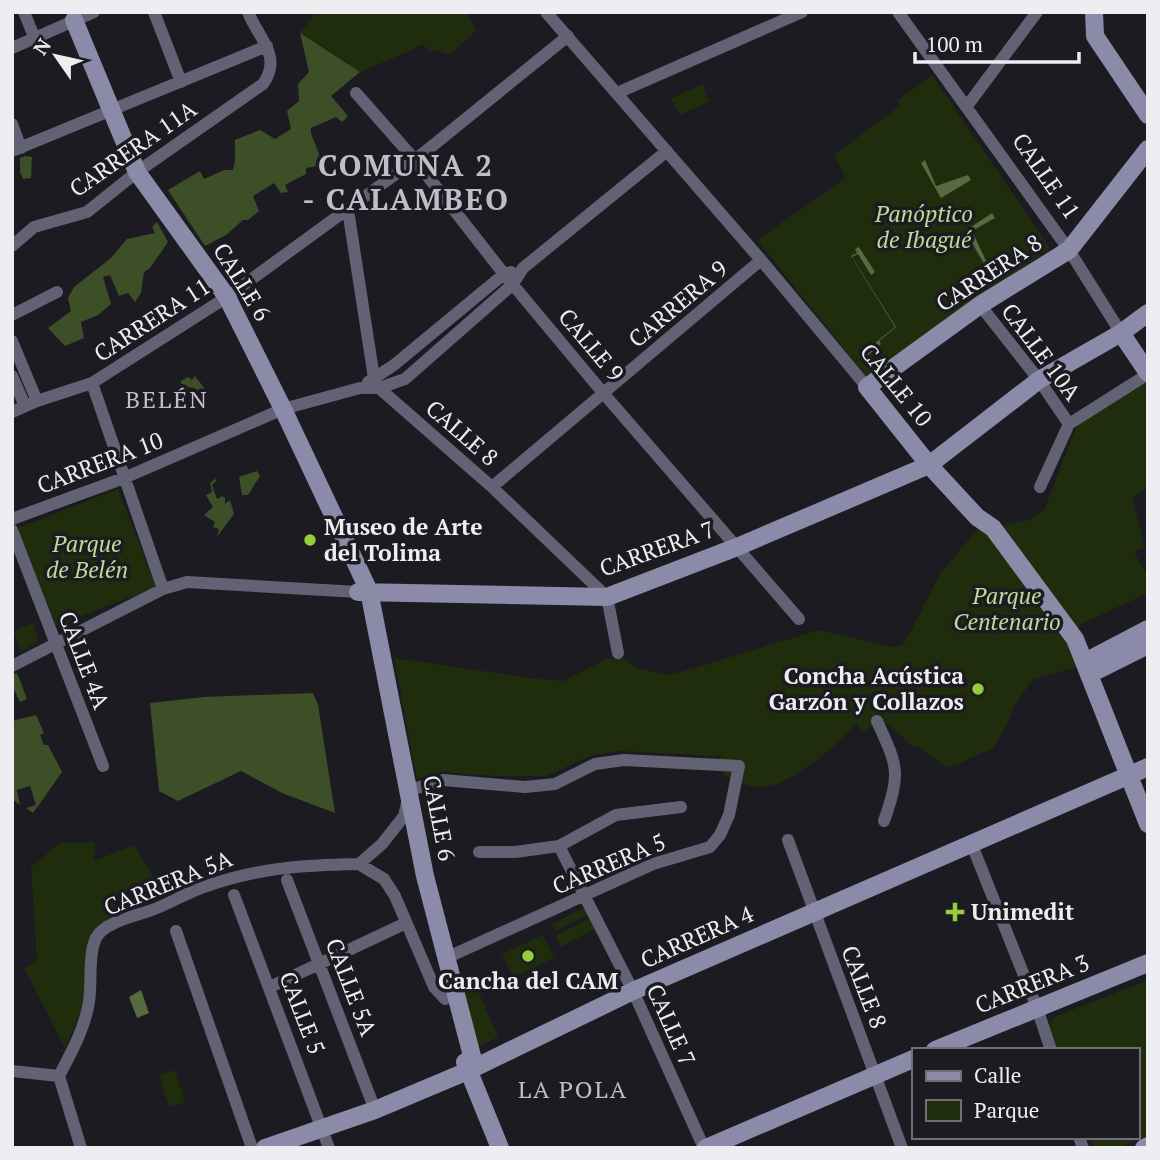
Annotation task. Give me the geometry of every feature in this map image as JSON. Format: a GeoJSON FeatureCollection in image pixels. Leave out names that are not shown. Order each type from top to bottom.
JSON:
{"type":"FeatureCollection","features":[{"type":"Feature","properties":{"kind":"street"},"geometry":{"type":"LineString","coordinates":[[24,12],[35,39]]}},
{"type":"Feature","properties":{"kind":"street"},"geometry":{"type":"LineString","coordinates":[[12,48],[94,12]]}},
{"type":"Feature","properties":{"kind":"street"},"geometry":{"type":"LineString","coordinates":[[153,12],[181,82]]}},
{"type":"Feature","properties":{"kind":"street"},"geometry":{"type":"LineString","coordinates":[[12,124],[17,150],[267,47],[248,12]]}},
{"type":"Feature","properties":{"kind":"street","name":"CALLE 10"},"geometry":{"type":"LineString","coordinates":[[546,12],[761,260],[929,465],[977,517],[997,533],[1068,630],[1087,668],[1148,824]]}},
{"type":"Feature","properties":{"kind":"street"},"geometry":{"type":"LineString","coordinates":[[617,93],[802,12]]}},
{"type":"Feature","properties":{"kind":"street","name":"CALLE 11"},"geometry":{"type":"LineString","coordinates":[[898,12],[1069,250],[1148,374]]}},
{"type":"Feature","properties":{"kind":"street"},"geometry":{"type":"LineString","coordinates":[[967,106],[1037,12]]}},
{"type":"Feature","properties":{"kind":"street"},"geometry":{"type":"LineString","coordinates":[[1094,12],[1095,36],[1148,115]]}},
{"type":"Feature","properties":{"kind":"street"},"geometry":{"type":"LineString","coordinates":[[1101,12],[1105,33],[1119,59],[1148,96]]}},
{"type":"Feature","properties":{"kind":"street","name":"CALLE 6"},"geometry":{"type":"LineString","coordinates":[[74,20],[137,172],[227,297],[284,408],[363,586],[410,790],[425,876],[473,1060],[470,1070]]}},
{"type":"Feature","properties":{"kind":"street","name":"CARRERA 11"},"geometry":{"type":"LineString","coordinates":[[12,412],[92,383],[227,297],[415,160],[568,36]]}},
{"type":"Feature","properties":{"kind":"street","name":"CARRERA 11A"},"geometry":{"type":"LineString","coordinates":[[12,246],[34,228],[87,212],[137,172],[263,84],[271,73],[267,47]]}},
{"type":"Feature","properties":{"kind":"street","name":"CALLE 9"},"geometry":{"type":"LineString","coordinates":[[356,93],[415,160],[504,274],[604,394],[799,619]]}},
{"type":"Feature","properties":{"kind":"street","name":"CARRERA 8"},"geometry":{"type":"LineString","coordinates":[[867,387],[980,305],[1069,250],[1148,149]]}},
{"type":"Feature","properties":{"kind":"street","name":"CARRERA 10"},"geometry":{"type":"LineString","coordinates":[[12,519],[124,478],[284,408],[377,383],[405,379],[513,285],[523,268],[667,151]]}},
{"type":"Feature","properties":{"kind":"street"},"geometry":{"type":"LineString","coordinates":[[348,210],[377,383]]}},
{"type":"Feature","properties":{"kind":"street","name":"CARRERA 9"},"geometry":{"type":"LineString","coordinates":[[492,487],[761,260]]}},
{"type":"Feature","properties":{"kind":"street","name":"CARRERA 10"},"geometry":{"type":"LineString","coordinates":[[377,383],[394,365],[504,274],[523,268]]}},
{"type":"Feature","properties":{"kind":"street"},"geometry":{"type":"LineString","coordinates":[[13,313],[57,292]]}},
{"type":"Feature","properties":{"kind":"street","name":"CALLE 10A"},"geometry":{"type":"LineString","coordinates":[[980,305],[1039,380],[1069,424]]}},
{"type":"Feature","properties":{"kind":"street","name":"CARRERA 7"},"geometry":{"type":"LineString","coordinates":[[12,666],[163,589],[187,582],[363,586],[607,597],[737,547],[929,465],[1039,380],[1121,333],[1148,313]]}},
{"type":"Feature","properties":{"kind":"street"},"geometry":{"type":"LineString","coordinates":[[12,341],[31,403]]}},
{"type":"Feature","properties":{"kind":"street"},"geometry":{"type":"LineString","coordinates":[[1040,487],[1069,424],[1148,374]]}},
{"type":"Feature","properties":{"kind":"street"},"geometry":{"type":"LineString","coordinates":[[12,376],[31,403]]}},
{"type":"Feature","properties":{"kind":"street"},"geometry":{"type":"LineString","coordinates":[[92,383],[163,589]]}},
{"type":"Feature","properties":{"kind":"street","name":"CALLE 8"},"geometry":{"type":"LineString","coordinates":[[377,383],[492,487],[607,597]]}},
{"type":"Feature","properties":{"kind":"street","name":"CALLE 4A"},"geometry":{"type":"LineString","coordinates":[[12,530],[103,766]]}},
{"type":"Feature","properties":{"kind":"street","name":"CALLE 6"},"geometry":{"type":"LineString","coordinates":[[363,586],[404,816],[445,999],[466,1064],[500,1148]]}},
{"type":"Feature","properties":{"kind":"street"},"geometry":{"type":"LineString","coordinates":[[607,597],[618,653]]}},
{"type":"Feature","properties":{"kind":"street"},"geometry":{"type":"LineString","coordinates":[[1087,668],[1148,629]]}},
{"type":"Feature","properties":{"kind":"street"},"geometry":{"type":"LineString","coordinates":[[1087,668],[1148,645]]}},
{"type":"Feature","properties":{"kind":"street"},"geometry":{"type":"LineString","coordinates":[[877,722],[895,762],[896,773],[884,821]]}},
{"type":"Feature","properties":{"kind":"street","name":"CARRERA 5"},"geometry":{"type":"LineString","coordinates":[[410,790],[443,780],[525,787],[555,784],[595,764],[624,760],[739,766],[729,815],[720,835],[710,846],[653,864],[446,958]]}},
{"type":"Feature","properties":{"kind":"street","name":"CARRERA 4"},"geometry":{"type":"LineString","coordinates":[[265,1148],[375,1110],[470,1070],[633,991],[1148,767]]}},
{"type":"Feature","properties":{"kind":"street"},"geometry":{"type":"LineString","coordinates":[[359,864],[382,844],[404,816],[410,790]]}},
{"type":"Feature","properties":{"kind":"street"},"geometry":{"type":"LineString","coordinates":[[480,852],[515,852],[559,846],[616,815],[681,807]]}},
{"type":"Feature","properties":{"kind":"street","name":"CALLE 8"},"geometry":{"type":"LineString","coordinates":[[788,840],[902,1148]]}},
{"type":"Feature","properties":{"kind":"street"},"geometry":{"type":"LineString","coordinates":[[972,845],[1050,1048]]}},
{"type":"Feature","properties":{"kind":"street","name":"CALLE 7"},"geometry":{"type":"LineString","coordinates":[[559,846],[633,991],[705,1148]]}},
{"type":"Feature","properties":{"kind":"street","name":"CALLE 6"},"geometry":{"type":"LineString","coordinates":[[359,864],[384,879],[395,896],[434,987],[445,999]]}},
{"type":"Feature","properties":{"kind":"street","name":"CARRERA 5A"},"geometry":{"type":"LineString","coordinates":[[59,1076],[85,1018],[96,937],[110,926],[161,907],[198,889],[249,873],[296,865],[359,864]]}},
{"type":"Feature","properties":{"kind":"street","name":"CALLE 5A"},"geometry":{"type":"LineString","coordinates":[[287,880],[375,1110]]}},
{"type":"Feature","properties":{"kind":"street","name":"CALLE 5"},"geometry":{"type":"LineString","coordinates":[[234,895],[329,1148]]}},
{"type":"Feature","properties":{"kind":"street"},"geometry":{"type":"LineString","coordinates":[[270,987],[406,923]]}},
{"type":"Feature","properties":{"kind":"street"},"geometry":{"type":"LineString","coordinates":[[176,931],[252,1148]]}},
{"type":"Feature","properties":{"kind":"street","name":"CARRERA 3"},"geometry":{"type":"LineString","coordinates":[[940,1048],[1148,963]]}},
{"type":"Feature","properties":{"kind":"street"},"geometry":{"type":"LineString","coordinates":[[705,1148],[912,1059]]}},
{"type":"Feature","properties":{"kind":"street"},"geometry":{"type":"LineString","coordinates":[[12,1071],[59,1076],[81,1148]]}},
{"type":"Feature","properties":{"kind":"green space"},"geometry":{"type":"Polygon","coordinates":[[[316,12],[465,12],[477,30],[449,55],[436,50],[431,52],[422,44],[360,72],[300,33],[316,12]]]}},
{"type":"Feature","properties":{"kind":"green space","name":"Panóptico de Ibagué"},"geometry":{"type":"Polygon","coordinates":[[[932,75],[1050,248],[874,376],[865,375],[757,240],[846,178],[834,155],[900,106],[898,100],[932,75]]]}},
{"type":"Feature","properties":{"kind":"green space"},"geometry":{"type":"Polygon","coordinates":[[[703,84],[709,101],[681,115],[670,99],[703,84]]]}},
{"type":"Feature","properties":{"kind":"green space","name":"Parque Centenario"},"geometry":{"type":"Polygon","coordinates":[[[1148,374],[1148,486],[1132,498],[1145,547],[1134,552],[1148,577],[1148,593],[1079,625],[1075,639],[1078,667],[1033,679],[1014,706],[1007,725],[993,748],[945,767],[923,749],[909,745],[900,734],[882,721],[862,732],[857,723],[810,765],[767,787],[751,786],[723,775],[720,756],[619,751],[590,756],[546,776],[441,772],[417,779],[394,658],[564,681],[606,659],[625,658],[635,668],[671,675],[819,630],[892,647],[901,646],[940,574],[975,532],[981,526],[993,528],[1028,520],[1044,510],[1079,420],[1148,374]]]}},
{"type":"Feature","properties":{"kind":"green space","name":"Parque de Belén"},"geometry":{"type":"Polygon","coordinates":[[[118,489],[156,587],[56,626],[18,528],[118,489]]]}},
{"type":"Feature","properties":{"kind":"green space"},"geometry":{"type":"Polygon","coordinates":[[[33,623],[38,637],[35,644],[21,651],[13,631],[33,623]]]}},
{"type":"Feature","properties":{"kind":"green space"},"geometry":{"type":"Polygon","coordinates":[[[95,842],[94,861],[134,845],[155,880],[114,896],[118,914],[90,937],[86,1000],[65,1048],[24,968],[37,961],[31,867],[60,843],[95,842]]]}},
{"type":"Feature","properties":{"kind":"green space"},"geometry":{"type":"Polygon","coordinates":[[[584,908],[587,915],[555,931],[552,924],[584,908]]]}},
{"type":"Feature","properties":{"kind":"green space"},"geometry":{"type":"Polygon","coordinates":[[[591,917],[596,928],[561,947],[555,936],[591,917]]]}},
{"type":"Feature","properties":{"kind":"green space","name":"Cancha del CAM"},"geometry":{"type":"Polygon","coordinates":[[[543,935],[554,958],[513,977],[502,954],[543,935]]]}},
{"type":"Feature","properties":{"kind":"green space"},"geometry":{"type":"Polygon","coordinates":[[[470,972],[498,1037],[473,1049],[453,980],[470,972]]]}},
{"type":"Feature","properties":{"kind":"green space"},"geometry":{"type":"Polygon","coordinates":[[[1148,980],[1148,1136],[1124,1145],[1115,1147],[1098,1147],[1092,1144],[1089,1139],[1139,1139],[1139,1048],[1054,1048],[1050,1033],[1054,1017],[1148,980]]]}},
{"type":"Feature","properties":{"kind":"green space"},"geometry":{"type":"Polygon","coordinates":[[[175,1070],[185,1102],[169,1107],[159,1075],[175,1070]]]}},
{"type":"Feature","properties":{"kind":"shaded area"},"geometry":{"type":"Polygon","coordinates":[[[300,33],[360,72],[331,96],[348,116],[342,122],[336,117],[311,128],[323,165],[306,168],[306,174],[285,185],[288,192],[281,193],[274,183],[253,196],[259,211],[248,220],[243,220],[226,235],[205,246],[168,190],[200,171],[204,179],[224,170],[233,170],[235,140],[260,130],[275,139],[291,129],[287,111],[299,101],[298,84],[309,72],[300,33]]]}},
{"type":"Feature","properties":{"kind":"shaded area"},"geometry":{"type":"Polygon","coordinates":[[[32,157],[31,178],[23,179],[20,158],[32,157]]]}},
{"type":"Feature","properties":{"kind":"shaded area"},"geometry":{"type":"Polygon","coordinates":[[[925,160],[936,186],[968,175],[971,180],[941,198],[921,163],[925,160]]]}},
{"type":"Feature","properties":{"kind":"shaded area"},"geometry":{"type":"Polygon","coordinates":[[[992,213],[995,218],[972,231],[988,265],[986,267],[965,231],[992,213]]]}},
{"type":"Feature","properties":{"kind":"shaded area"},"geometry":{"type":"Polygon","coordinates":[[[157,222],[168,242],[150,268],[144,272],[141,293],[135,302],[128,293],[119,296],[110,275],[103,277],[111,304],[98,315],[81,322],[84,338],[65,346],[48,328],[71,311],[68,298],[74,287],[111,258],[127,239],[155,233],[152,227],[157,222]]]}},
{"type":"Feature","properties":{"kind":"shaded area"},"geometry":{"type":"Polygon","coordinates":[[[859,247],[875,272],[871,275],[858,254],[852,257],[896,327],[879,341],[881,344],[867,356],[864,352],[895,327],[851,256],[857,253],[855,249],[859,247]]]}},
{"type":"Feature","properties":{"kind":"shaded area"},"geometry":{"type":"Polygon","coordinates":[[[195,376],[205,389],[197,394],[194,388],[181,386],[181,381],[188,377],[192,380],[195,376]]]}},
{"type":"Feature","properties":{"kind":"shaded area"},"geometry":{"type":"Polygon","coordinates":[[[257,471],[260,476],[248,495],[242,495],[239,477],[257,471]]]}},
{"type":"Feature","properties":{"kind":"shaded area"},"geometry":{"type":"Polygon","coordinates":[[[217,480],[212,485],[217,499],[222,496],[225,498],[225,504],[230,500],[234,514],[217,537],[219,529],[213,527],[215,522],[204,515],[213,507],[206,495],[212,492],[210,483],[217,480]]]}},
{"type":"Feature","properties":{"kind":"shaded area"},"geometry":{"type":"Polygon","coordinates":[[[17,673],[27,699],[20,702],[12,686],[12,675],[17,673]]]}},
{"type":"Feature","properties":{"kind":"shaded area"},"geometry":{"type":"Polygon","coordinates":[[[313,693],[318,705],[335,813],[282,793],[241,771],[178,801],[159,791],[150,703],[204,697],[313,693]]]}},
{"type":"Feature","properties":{"kind":"shaded area"},"geometry":{"type":"Polygon","coordinates":[[[36,715],[44,733],[40,735],[44,745],[48,745],[62,772],[33,813],[26,808],[36,805],[30,786],[17,790],[20,805],[12,799],[12,721],[36,715]]]}},
{"type":"Feature","properties":{"kind":"shaded area"},"geometry":{"type":"Polygon","coordinates":[[[141,990],[149,1013],[137,1018],[129,997],[141,990]]]}},
{"type":"Feature","properties":{"kind":"place","name":"Museo de Arte del Tolima"},"geometry":{"type":"Point","coordinates":[310,540]}},
{"type":"Feature","properties":{"kind":"place","name":"Concha Acústica Garzón y Collazos"},"geometry":{"type":"Point","coordinates":[978,689]}},
{"type":"Feature","properties":{"kind":"place","name":"Unimedit"},"geometry":{"type":"Point","coordinates":[955,912]}},
{"type":"Feature","properties":{"kind":"place","name":"Cancha del CAM"},"geometry":{"type":"Point","coordinates":[528,956]}},
{"type":"Feature","properties":{"kind":"district","name":"COMUNA 2 - CALAMBEO"},"geometry":{"type":"Point","coordinates":[406,183]}},
{"type":"Feature","properties":{"kind":"district","name":"BELÉN"},"geometry":{"type":"Point","coordinates":[167,400]}},
{"type":"Feature","properties":{"kind":"district","name":"LA POLA"},"geometry":{"type":"Point","coordinates":[573,1090]}}]}
